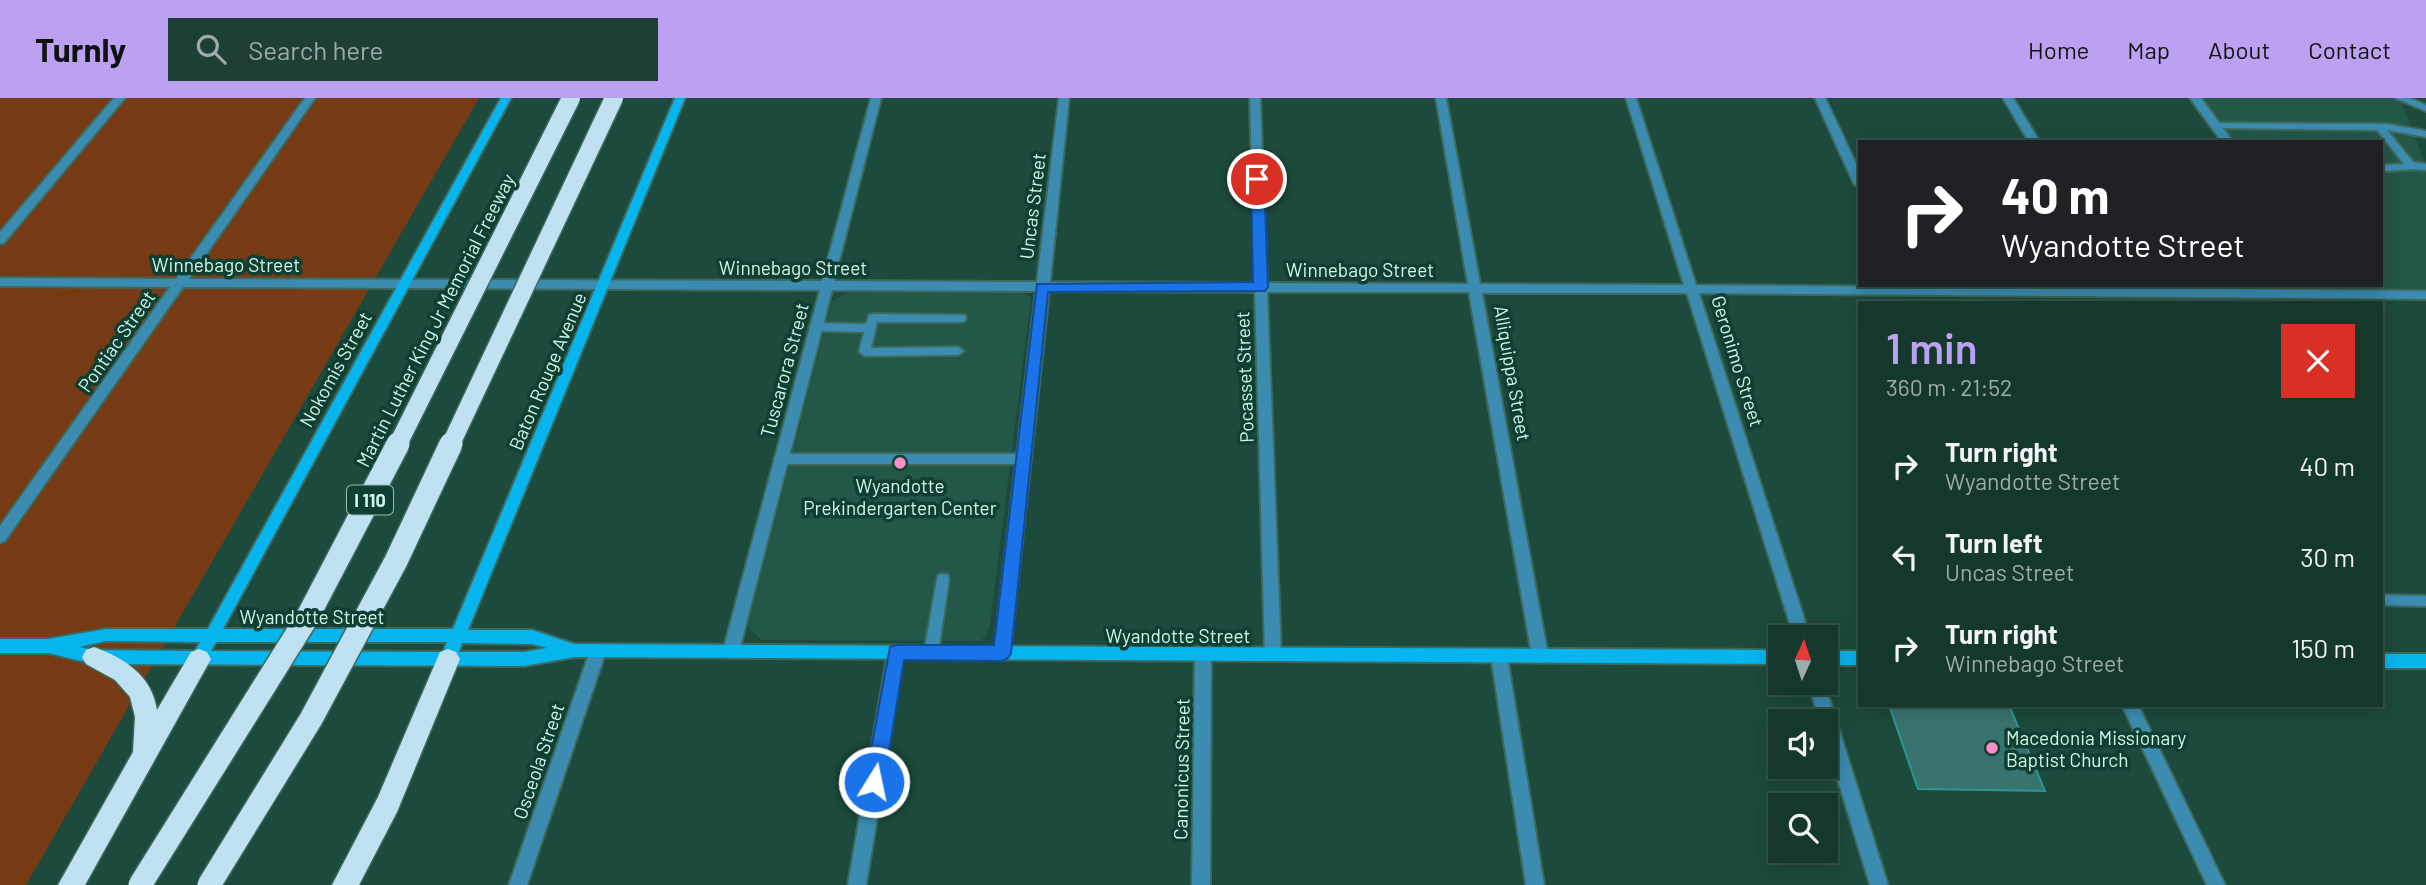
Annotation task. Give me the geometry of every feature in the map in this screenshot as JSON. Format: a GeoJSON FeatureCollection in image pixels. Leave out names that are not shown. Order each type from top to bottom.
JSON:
{"type":"FeatureCollection","features":[{"type":"Feature","properties":{"kind":"highway","name":"Martin Luther King Jr Memorial Freeway"},"geometry":{"type":"LineString","coordinates":[[140,885],[270,682],[308,616],[358,524],[572,98]]}},
{"type":"Feature","properties":{"kind":"highway","name":"I 110"},"geometry":{"type":"LineString","coordinates":[[209,885],[311,719],[396,561],[614,98]]}},
{"type":"Feature","properties":{"kind":"highway"},"geometry":{"type":"LineString","coordinates":[[94,657],[125,673],[143,697],[147,731],[145,756]]}},
{"type":"Feature","properties":{"kind":"highway"},"geometry":{"type":"LineString","coordinates":[[71,885],[199,659]]}},
{"type":"Feature","properties":{"kind":"highway"},"geometry":{"type":"LineString","coordinates":[[345,885],[388,804],[448,659]]}},
{"type":"Feature","properties":{"kind":"street"},"geometry":{"type":"LineString","coordinates":[[0,240],[120,98]]}},
{"type":"Feature","properties":{"kind":"street","name":"Pontiac Street"},"geometry":{"type":"LineString","coordinates":[[0,537],[310,98]]}},
{"type":"Feature","properties":{"kind":"street","name":"Nokomis Street"},"geometry":{"type":"LineString","coordinates":[[199,659],[506,98]]}},
{"type":"Feature","properties":{"kind":"street","name":"Baton Rouge Avenue"},"geometry":{"type":"LineString","coordinates":[[448,659],[680,98]]}},
{"type":"Feature","properties":{"kind":"street","name":"Tuscarora Street"},"geometry":{"type":"LineString","coordinates":[[730,651],[876,98]]}},
{"type":"Feature","properties":{"kind":"street","name":"Uncas Street"},"geometry":{"type":"LineString","coordinates":[[1002,653],[1064,98]]}},
{"type":"Feature","properties":{"kind":"street","name":"Pocasset Street"},"geometry":{"type":"LineString","coordinates":[[1255,98],[1273,654]]}},
{"type":"Feature","properties":{"kind":"street","name":"Alliquippa Street"},"geometry":{"type":"LineString","coordinates":[[1441,98],[1540,656]]}},
{"type":"Feature","properties":{"kind":"street","name":"Geronimo Street"},"geometry":{"type":"LineString","coordinates":[[1631,98],[1798,625]]}},
{"type":"Feature","properties":{"kind":"street"},"geometry":{"type":"LineString","coordinates":[[1820,98],[1858,180]]}},
{"type":"Feature","properties":{"kind":"street"},"geometry":{"type":"LineString","coordinates":[[2008,98],[2034,140]]}},
{"type":"Feature","properties":{"kind":"street"},"geometry":{"type":"LineString","coordinates":[[2195,98],[2226,140]]}},
{"type":"Feature","properties":{"kind":"street","name":"Winnebago Street"},"geometry":{"type":"LineString","coordinates":[[0,282],[1261,287],[1911,293],[2340,289],[2426,295]]}},
{"type":"Feature","properties":{"kind":"street","name":"Wyandotte Street"},"geometry":{"type":"LineString","coordinates":[[0,646],[48,646],[106,635],[458,636],[532,637],[575,650]]}},
{"type":"Feature","properties":{"kind":"street","name":"Wyandotte Street"},"geometry":{"type":"LineString","coordinates":[[48,646],[94,657],[199,659],[524,659],[575,650],[1768,657]]}},
{"type":"Feature","properties":{"kind":"street","name":"Osceola Street"},"geometry":{"type":"LineString","coordinates":[[518,885],[598,651]]}},
{"type":"Feature","properties":{"kind":"street"},"geometry":{"type":"LineString","coordinates":[[857,885],[896,652]]}},
{"type":"Feature","properties":{"kind":"street","name":"Canonicus Street"},"geometry":{"type":"LineString","coordinates":[[1200,885],[1203,654]]}},
{"type":"Feature","properties":{"kind":"street"},"geometry":{"type":"LineString","coordinates":[[1499,656],[1535,885]]}},
{"type":"Feature","properties":{"kind":"street"},"geometry":{"type":"LineString","coordinates":[[1838,658],[1858,658]]}},
{"type":"Feature","properties":{"kind":"street"},"geometry":{"type":"LineString","coordinates":[[2383,661],[2426,661]]}},
{"type":"Feature","properties":{"kind":"street"},"geometry":{"type":"LineString","coordinates":[[1820,695],[1879,885]]}},
{"type":"Feature","properties":{"kind":"street"},"geometry":{"type":"LineString","coordinates":[[2131,707],[2216,885]]}},
{"type":"Feature","properties":{"kind":"lane"},"geometry":{"type":"LineString","coordinates":[[2400,98],[2426,108]]}},
{"type":"Feature","properties":{"kind":"lane"},"geometry":{"type":"LineString","coordinates":[[2216,126],[2380,127],[2426,134]]}},
{"type":"Feature","properties":{"kind":"lane"},"geometry":{"type":"LineString","coordinates":[[2380,127],[2410,165]]}},
{"type":"Feature","properties":{"kind":"lane"},"geometry":{"type":"LineString","coordinates":[[2383,168],[2406,168],[2410,165],[2426,167]]}},
{"type":"Feature","properties":{"kind":"lane"},"geometry":{"type":"LineString","coordinates":[[958,351],[865,352],[873,318],[961,318]]}},
{"type":"Feature","properties":{"kind":"lane"},"geometry":{"type":"LineString","coordinates":[[815,327],[870,328]]}},
{"type":"Feature","properties":{"kind":"lane"},"geometry":{"type":"LineString","coordinates":[[780,459],[1023,459]]}},
{"type":"Feature","properties":{"kind":"lane"},"geometry":{"type":"LineString","coordinates":[[931,653],[943,579]]}},
{"type":"Feature","properties":{"kind":"lane"},"geometry":{"type":"LineString","coordinates":[[2383,600],[2426,601]]}},
{"type":"Feature","properties":{"kind":"shaded area"},"geometry":{"type":"Polygon","coordinates":[[[0,98],[479,98],[26,885],[0,885],[0,98]]]}},
{"type":"Feature","properties":{"kind":"shaded area"},"geometry":{"type":"Polygon","coordinates":[[[2195,98],[2400,98],[2426,165],[2426,295],[2343,293],[2338,287],[2383,287],[2383,140],[2226,140],[2195,98]]]}},
{"type":"Feature","properties":{"kind":"shaded area","name":"Wyandotte Prekindergarten Center"},"geometry":{"type":"Polygon","coordinates":[[[850,291],[1012,292],[1026,294],[1031,298],[990,624],[986,636],[980,641],[762,640],[748,625],[832,301],[850,291]]]}},
{"type":"Feature","properties":{"kind":"building"},"geometry":{"type":"Polygon","coordinates":[[[1890,707],[2010,707],[2045,791],[1918,789],[1890,707]]]}},
{"type":"Feature","properties":{"kind":"place","name":"Wyandotte Prekindergarten Center"},"geometry":{"type":"Point","coordinates":[900,463]}},
{"type":"Feature","properties":{"kind":"place","name":"Macedonia Missionary Baptist Church"},"geometry":{"type":"Point","coordinates":[1992,748]}},
{"type":"Feature","properties":{"kind":"route"},"geometry":{"type":"LineString","coordinates":[[874,782],[896,652],[1002,653],[1042,287],[1261,287],[1257,179]]}}]}
